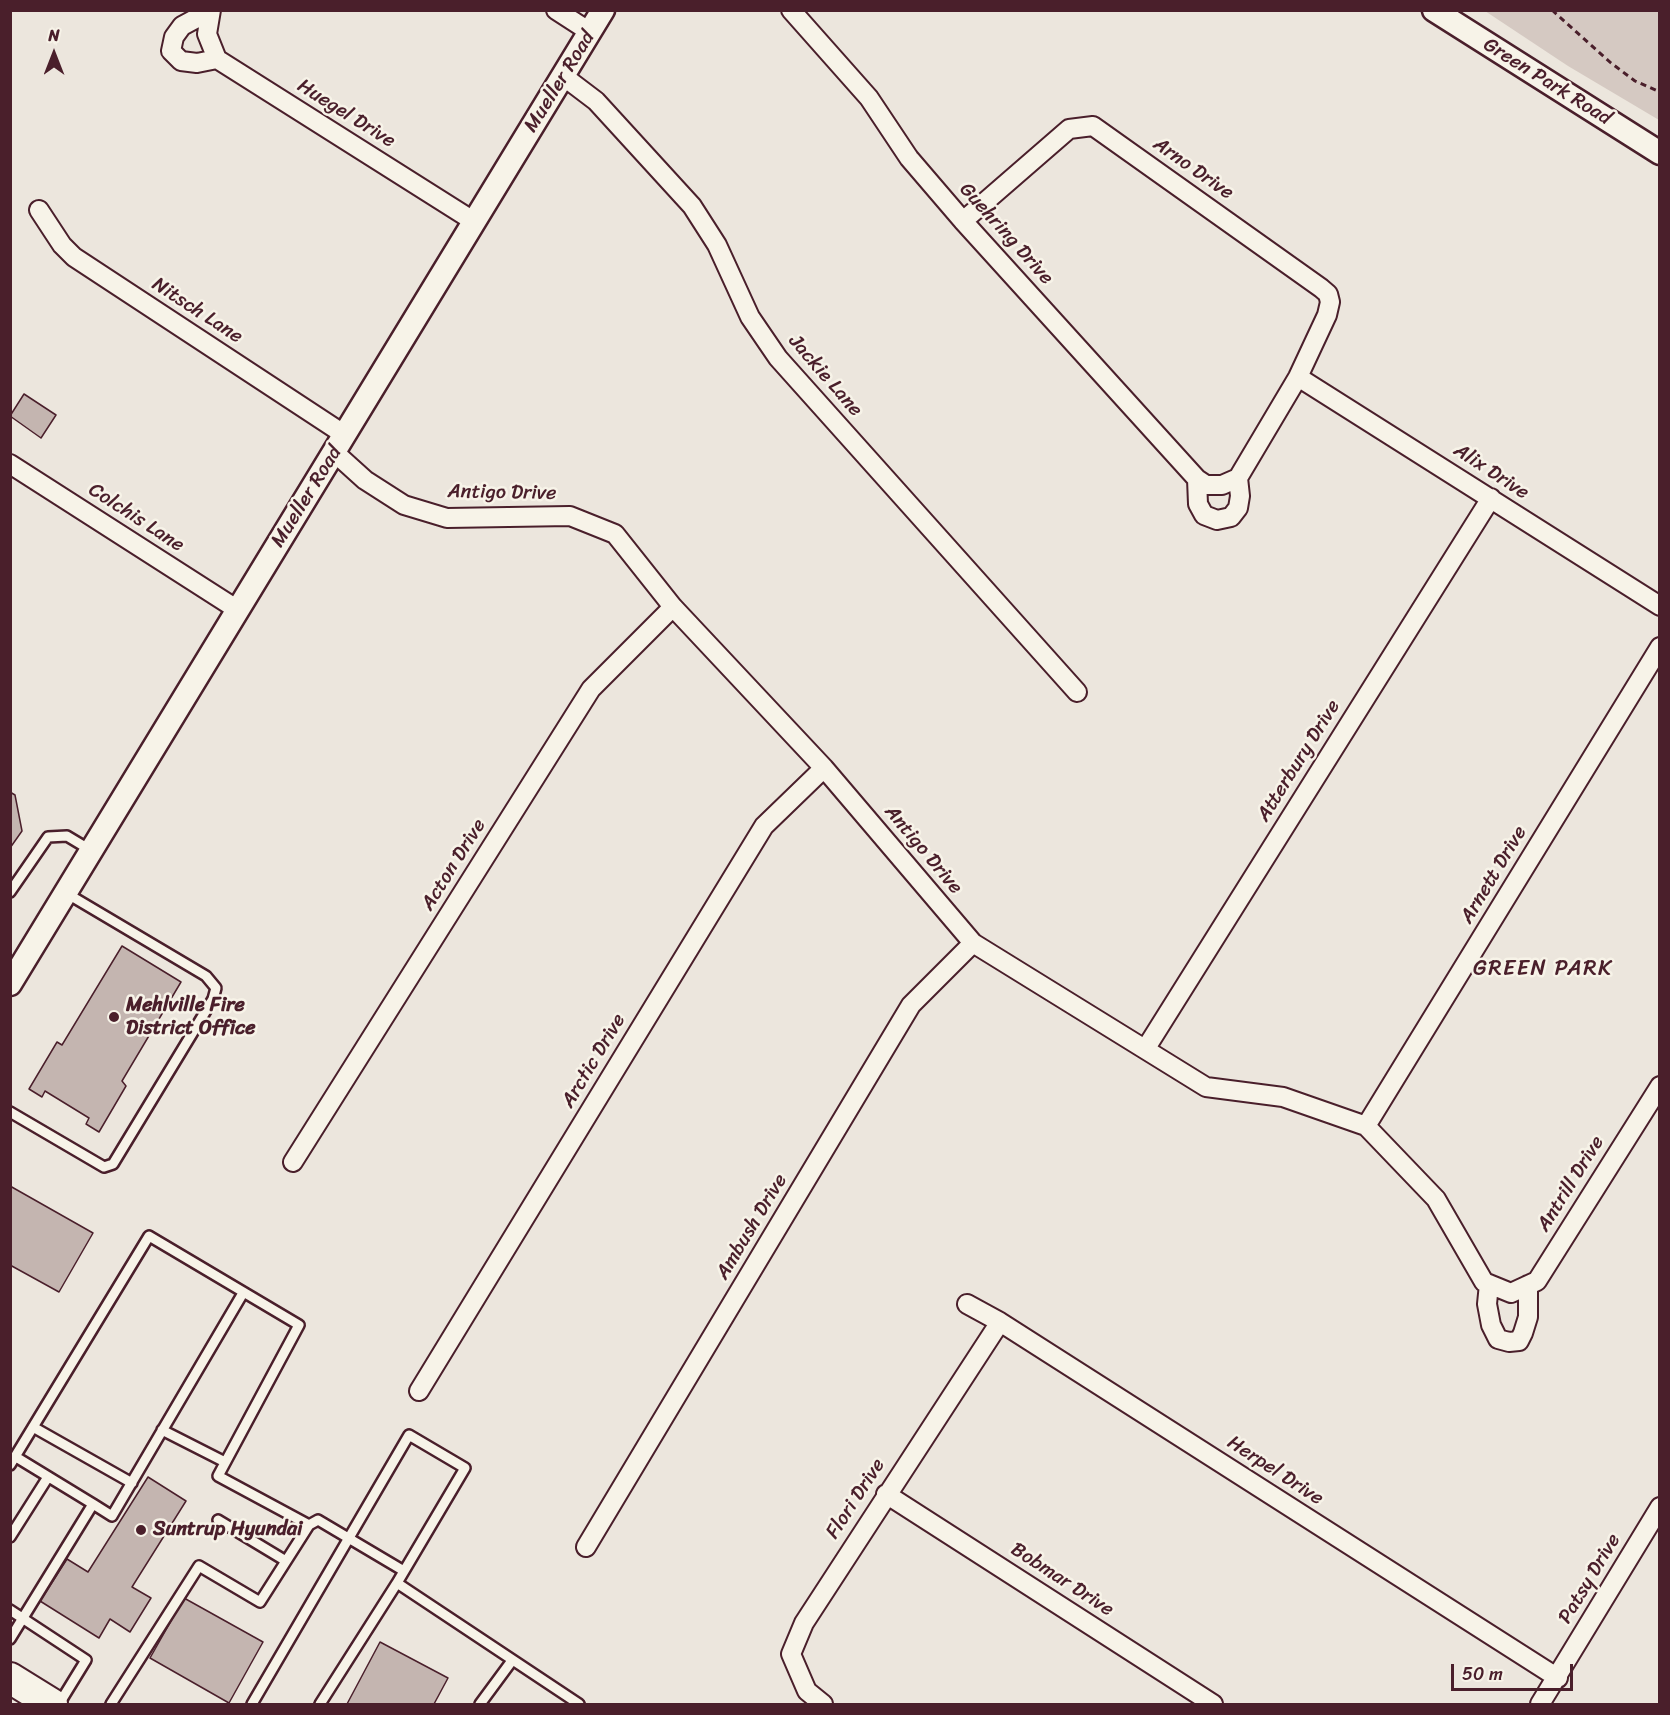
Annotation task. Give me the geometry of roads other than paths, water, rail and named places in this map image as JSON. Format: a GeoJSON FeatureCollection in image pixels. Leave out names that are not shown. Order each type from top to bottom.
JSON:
{"type":"FeatureCollection","features":[{"type":"Feature","properties":{"kind":"main road"},"geometry":{"type":"LineString","coordinates":[[10,1678],[52,1704]]}},
{"type":"Feature","properties":{"kind":"street"},"geometry":{"type":"LineString","coordinates":[[556,10],[590,32]]}},
{"type":"Feature","properties":{"kind":"street","name":"Mueller Road"},"geometry":{"type":"LineString","coordinates":[[14,971],[92,851],[603,10]]}},
{"type":"Feature","properties":{"kind":"street","name":"Guehring Drive"},"geometry":{"type":"LineString","coordinates":[[791,10],[869,98],[909,158],[963,221],[1197,479]]}},
{"type":"Feature","properties":{"kind":"street","name":"Green Park Road"},"geometry":{"type":"LineString","coordinates":[[1434,10],[1659,153]]}},
{"type":"Feature","properties":{"kind":"street"},"geometry":{"type":"LineString","coordinates":[[195,19],[209,20],[217,59],[197,63],[181,61],[171,51],[174,37],[182,26],[195,19]]}},
{"type":"Feature","properties":{"kind":"street","name":"Huegel Drive"},"geometry":{"type":"LineString","coordinates":[[217,59],[475,222]]}},
{"type":"Feature","properties":{"kind":"street","name":"Jackie Lane"},"geometry":{"type":"LineString","coordinates":[[563,76],[596,101],[692,206],[717,245],[750,317],[778,358],[1077,692]]}},
{"type":"Feature","properties":{"kind":"street","name":"Arno Drive"},"geometry":{"type":"LineString","coordinates":[[963,221],[1069,129],[1093,126],[1328,294],[1330,302],[1326,315],[1298,377]]}},
{"type":"Feature","properties":{"kind":"street","name":"Nitsch Lane"},"geometry":{"type":"LineString","coordinates":[[39,210],[62,245],[74,257],[340,444]]}},
{"type":"Feature","properties":{"kind":"street"},"geometry":{"type":"LineString","coordinates":[[1197,479],[1206,485],[1222,485],[1238,478],[1298,377]]}},
{"type":"Feature","properties":{"kind":"street","name":"Alix Drive"},"geometry":{"type":"LineString","coordinates":[[1298,377],[1659,606]]}},
{"type":"Feature","properties":{"kind":"street","name":"Antigo Drive"},"geometry":{"type":"LineString","coordinates":[[340,444],[365,480],[404,505],[447,518],[570,516],[615,534],[673,608],[824,768],[973,943],[1206,1087],[1284,1097],[1366,1126],[1436,1199],[1484,1282],[1489,1284]]}},
{"type":"Feature","properties":{"kind":"street","name":"Colchis Lane"},"geometry":{"type":"LineString","coordinates":[[12,468],[238,610]]}},
{"type":"Feature","properties":{"kind":"street"},"geometry":{"type":"LineString","coordinates":[[1197,479],[1198,504],[1204,515],[1217,520],[1231,517],[1238,508],[1240,496],[1238,478]]}},
{"type":"Feature","properties":{"kind":"street","name":"Atterbury Drive"},"geometry":{"type":"LineString","coordinates":[[1146,1048],[1491,498]]}},
{"type":"Feature","properties":{"kind":"street","name":"Acton Drive"},"geometry":{"type":"LineString","coordinates":[[293,1162],[591,689],[673,608]]}},
{"type":"Feature","properties":{"kind":"street","name":"Arnett Drive"},"geometry":{"type":"LineString","coordinates":[[1366,1126],[1659,647]]}},
{"type":"Feature","properties":{"kind":"street","name":"Arctic Drive"},"geometry":{"type":"LineString","coordinates":[[419,1391],[764,826],[824,768]]}},
{"type":"Feature","properties":{"kind":"street","name":"Ambush Drive"},"geometry":{"type":"LineString","coordinates":[[586,1547],[911,1005],[973,943]]}},
{"type":"Feature","properties":{"kind":"street","name":"Antrill Drive"},"geometry":{"type":"LineString","coordinates":[[1489,1284],[1510,1293],[1537,1281],[1659,1086]]}},
{"type":"Feature","properties":{"kind":"street"},"geometry":{"type":"LineString","coordinates":[[1489,1284],[1487,1304],[1491,1325],[1498,1339],[1509,1342],[1519,1341],[1523,1333],[1528,1317],[1528,1285]]}},
{"type":"Feature","properties":{"kind":"street","name":"Herpel Drive"},"geometry":{"type":"LineString","coordinates":[[967,1304],[1000,1322],[1558,1678]]}},
{"type":"Feature","properties":{"kind":"street","name":"Flori Drive"},"geometry":{"type":"LineString","coordinates":[[823,1704],[807,1691],[791,1654],[804,1623],[1000,1322]]}},
{"type":"Feature","properties":{"kind":"street","name":"Bobmar Drive"},"geometry":{"type":"LineString","coordinates":[[886,1494],[1213,1704]]}},
{"type":"Feature","properties":{"kind":"street","name":"Patsy Drive"},"geometry":{"type":"LineString","coordinates":[[1540,1704],[1558,1678],[1659,1507]]}},
{"type":"Feature","properties":{"kind":"lane"},"geometry":{"type":"LineString","coordinates":[[10,892],[48,837],[67,836],[92,851]]}},
{"type":"Feature","properties":{"kind":"lane"},"geometry":{"type":"LineString","coordinates":[[10,1112],[104,1167],[113,1164],[213,999],[216,988],[206,976],[66,893]]}},
{"type":"Feature","properties":{"kind":"lane"},"geometry":{"type":"LineString","coordinates":[[243,1293],[112,1516],[48,1477],[13,1461],[149,1236],[299,1325],[218,1476],[309,1525]]}},
{"type":"Feature","properties":{"kind":"lane"},"geometry":{"type":"LineString","coordinates":[[33,1427],[132,1483]]}},
{"type":"Feature","properties":{"kind":"lane"},"geometry":{"type":"LineString","coordinates":[[162,1430],[225,1462]]}},
{"type":"Feature","properties":{"kind":"lane"},"geometry":{"type":"LineString","coordinates":[[252,1704],[409,1435],[465,1467],[397,1583],[320,1704]]}},
{"type":"Feature","properties":{"kind":"lane"},"geometry":{"type":"LineString","coordinates":[[10,1537],[48,1477]]}},
{"type":"Feature","properties":{"kind":"lane"},"geometry":{"type":"LineString","coordinates":[[10,1639],[93,1504]]}},
{"type":"Feature","properties":{"kind":"lane"},"geometry":{"type":"LineString","coordinates":[[218,1520],[286,1560]]}},
{"type":"Feature","properties":{"kind":"lane"},"geometry":{"type":"LineString","coordinates":[[111,1704],[199,1566],[260,1602],[309,1525],[318,1520],[404,1570]]}},
{"type":"Feature","properties":{"kind":"lane"},"geometry":{"type":"LineString","coordinates":[[397,1583],[511,1662],[579,1704]]}},
{"type":"Feature","properties":{"kind":"lane"},"geometry":{"type":"LineString","coordinates":[[10,1610],[86,1660],[59,1704]]}},
{"type":"Feature","properties":{"kind":"lane"},"geometry":{"type":"LineString","coordinates":[[480,1704],[511,1662]]}},
{"type":"Feature","properties":{"kind":"place","name":"Mehlville Fire District Office"},"geometry":{"type":"Point","coordinates":[114,1017]}},
{"type":"Feature","properties":{"kind":"place","name":"Suntrup Hyundai"},"geometry":{"type":"Point","coordinates":[141,1530]}},
{"type":"Feature","properties":{"kind":"district","name":"GREEN PARK"},"geometry":{"type":"Point","coordinates":[1543,969]}}]}
